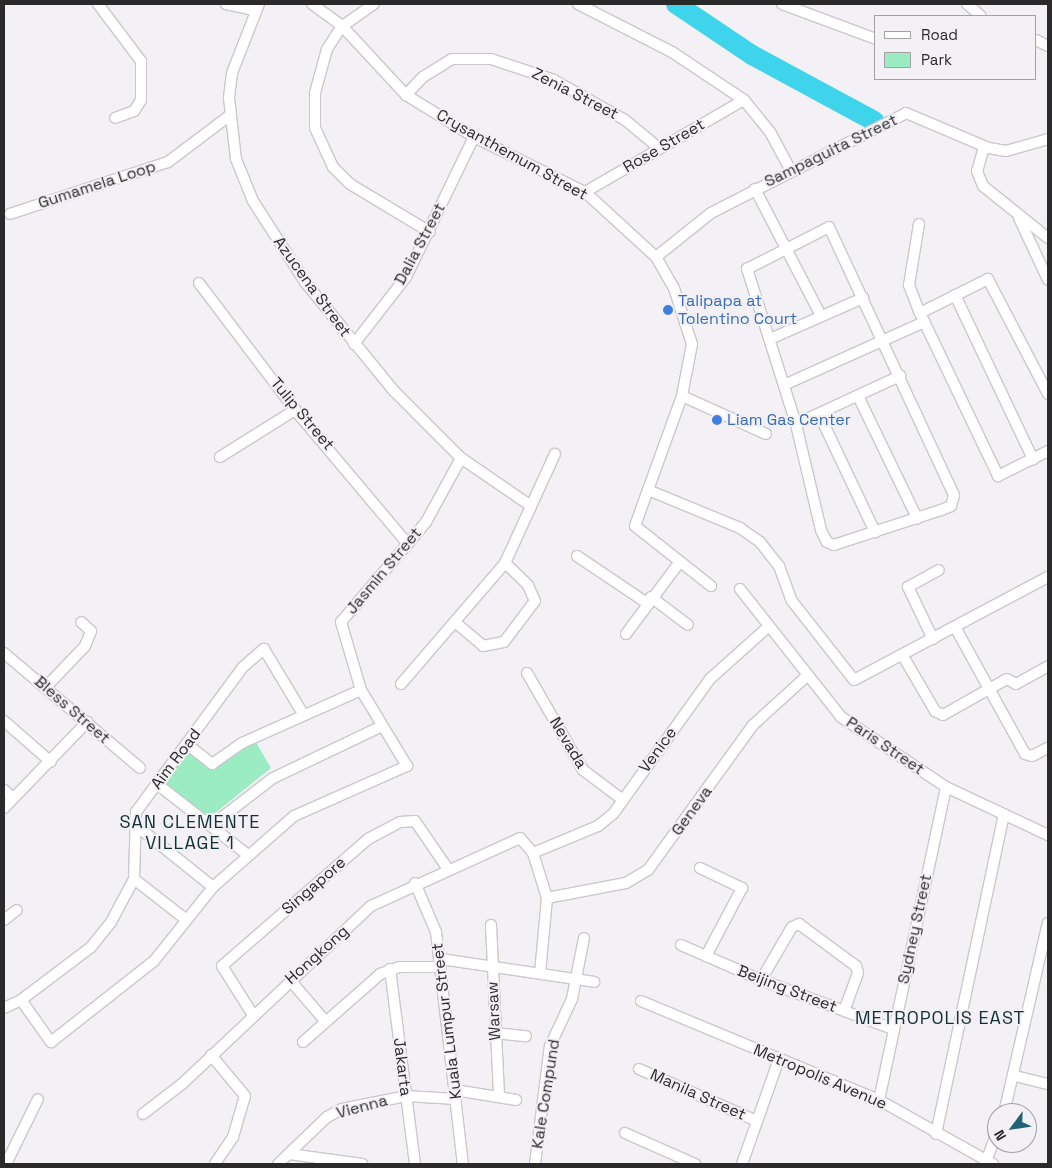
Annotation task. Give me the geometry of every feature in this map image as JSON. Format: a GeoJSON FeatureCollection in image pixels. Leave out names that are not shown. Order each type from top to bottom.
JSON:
{"type":"FeatureCollection","features":[{"type":"Feature","properties":{"kind":"street"},"geometry":{"type":"LineString","coordinates":[[98,4],[141,61],[141,100],[134,111],[115,118]]}},
{"type":"Feature","properties":{"kind":"street"},"geometry":{"type":"LineString","coordinates":[[226,4],[257,7]]}},
{"type":"Feature","properties":{"kind":"street","name":"Crysanthemum Street"},"geometry":{"type":"LineString","coordinates":[[312,4],[342,26],[406,95],[474,137],[585,192],[656,257],[674,288],[692,344],[682,396],[635,526],[679,563]]}},
{"type":"Feature","properties":{"kind":"street"},"geometry":{"type":"LineString","coordinates":[[374,4],[342,26],[328,48],[315,93],[316,128],[324,151],[350,184],[430,232]]}},
{"type":"Feature","properties":{"kind":"street"},"geometry":{"type":"LineString","coordinates":[[578,4],[672,52],[744,100],[770,132],[790,169]]}},
{"type":"Feature","properties":{"kind":"street"},"geometry":{"type":"LineString","coordinates":[[782,4],[874,38]]}},
{"type":"Feature","properties":{"kind":"street"},"geometry":{"type":"LineString","coordinates":[[967,4],[980,15]]}},
{"type":"Feature","properties":{"kind":"street","name":"Azucena Street"},"geometry":{"type":"LineString","coordinates":[[257,7],[232,73],[229,116],[236,159],[253,201],[305,282],[354,344],[461,458],[531,506]]}},
{"type":"Feature","properties":{"kind":"street","name":"Zenia Street"},"geometry":{"type":"LineString","coordinates":[[406,95],[423,76],[452,59],[491,59],[554,80],[625,120],[659,148]]}},
{"type":"Feature","properties":{"kind":"street","name":"Rose Street"},"geometry":{"type":"LineString","coordinates":[[585,192],[744,100]]}},
{"type":"Feature","properties":{"kind":"street","name":"Sampaguita Street"},"geometry":{"type":"LineString","coordinates":[[656,257],[711,213],[790,169],[906,113],[956,131],[984,146],[1006,151],[1048,139]]}},
{"type":"Feature","properties":{"kind":"street","name":"Gumamela Loop"},"geometry":{"type":"LineString","coordinates":[[10,214],[168,162],[229,116]]}},
{"type":"Feature","properties":{"kind":"street","name":"Dalia Street"},"geometry":{"type":"LineString","coordinates":[[354,344],[406,277],[430,232],[474,137]]}},
{"type":"Feature","properties":{"kind":"street"},"geometry":{"type":"LineString","coordinates":[[984,146],[979,180],[1018,215],[1048,238]]}},
{"type":"Feature","properties":{"kind":"street"},"geometry":{"type":"LineString","coordinates":[[755,189],[821,316]]}},
{"type":"Feature","properties":{"kind":"street"},"geometry":{"type":"LineString","coordinates":[[1018,215],[1048,280]]}},
{"type":"Feature","properties":{"kind":"street"},"geometry":{"type":"LineString","coordinates":[[919,224],[909,285],[922,318],[998,476],[1048,451]]}},
{"type":"Feature","properties":{"kind":"street"},"geometry":{"type":"LineString","coordinates":[[829,227],[863,298],[954,495],[951,506],[834,545],[826,542],[796,424],[747,269],[829,227]]}},
{"type":"Feature","properties":{"kind":"street"},"geometry":{"type":"LineString","coordinates":[[784,384],[883,339],[922,318],[955,295],[988,279],[1048,394]]}},
{"type":"Feature","properties":{"kind":"street","name":"Tulip Street"},"geometry":{"type":"LineString","coordinates":[[199,283],[295,410],[408,544]]}},
{"type":"Feature","properties":{"kind":"street"},"geometry":{"type":"LineString","coordinates":[[955,295],[1033,459]]}},
{"type":"Feature","properties":{"kind":"street"},"geometry":{"type":"LineString","coordinates":[[770,339],[863,298]]}},
{"type":"Feature","properties":{"kind":"street"},"geometry":{"type":"LineString","coordinates":[[796,424],[900,376]]}},
{"type":"Feature","properties":{"kind":"street"},"geometry":{"type":"LineString","coordinates":[[682,396],[766,434]]}},
{"type":"Feature","properties":{"kind":"street"},"geometry":{"type":"LineString","coordinates":[[858,396],[917,518]]}},
{"type":"Feature","properties":{"kind":"street"},"geometry":{"type":"LineString","coordinates":[[220,457],[295,410]]}},
{"type":"Feature","properties":{"kind":"street"},"geometry":{"type":"LineString","coordinates":[[819,414],[875,532]]}},
{"type":"Feature","properties":{"kind":"street"},"geometry":{"type":"LineString","coordinates":[[401,684],[456,623],[505,563],[555,454]]}},
{"type":"Feature","properties":{"kind":"street","name":"Jasmin Street"},"geometry":{"type":"LineString","coordinates":[[361,690],[341,622],[426,522],[461,458]]}},
{"type":"Feature","properties":{"kind":"street"},"geometry":{"type":"LineString","coordinates":[[648,490],[740,528],[760,542],[776,562],[792,601],[854,680],[903,656],[1048,577]]}},
{"type":"Feature","properties":{"kind":"street"},"geometry":{"type":"LineString","coordinates":[[577,556],[688,625]]}},
{"type":"Feature","properties":{"kind":"street"},"geometry":{"type":"LineString","coordinates":[[456,623],[483,646],[504,642],[535,601],[528,585],[505,563]]}},
{"type":"Feature","properties":{"kind":"street"},"geometry":{"type":"LineString","coordinates":[[626,634],[649,600],[679,563],[711,586]]}},
{"type":"Feature","properties":{"kind":"street"},"geometry":{"type":"LineString","coordinates":[[933,640],[908,586],[939,570]]}},
{"type":"Feature","properties":{"kind":"street","name":"Paris Street"},"geometry":{"type":"LineString","coordinates":[[740,588],[841,717],[946,787],[1048,835]]}},
{"type":"Feature","properties":{"kind":"street"},"geometry":{"type":"LineString","coordinates":[[46,687],[85,646],[91,631],[81,622]]}},
{"type":"Feature","properties":{"kind":"street","name":"Venice"},"geometry":{"type":"LineString","coordinates":[[534,853],[598,826],[623,800],[710,679],[769,626]]}},
{"type":"Feature","properties":{"kind":"street"},"geometry":{"type":"LineString","coordinates":[[955,627],[1026,754],[1032,756],[1048,748]]}},
{"type":"Feature","properties":{"kind":"street","name":"Aim Road"},"geometry":{"type":"LineString","coordinates":[[4,1008],[21,1000],[90,947],[111,922],[134,879],[133,824],[136,812],[188,745],[243,667],[264,649],[303,714]]}},
{"type":"Feature","properties":{"kind":"street","name":"Bless Street"},"geometry":{"type":"LineString","coordinates":[[4,653],[140,768]]}},
{"type":"Feature","properties":{"kind":"street"},"geometry":{"type":"LineString","coordinates":[[903,656],[935,711],[943,715],[990,690],[1007,678],[1016,684],[1048,666]]}},
{"type":"Feature","properties":{"kind":"street","name":"Nevada"},"geometry":{"type":"LineString","coordinates":[[528,673],[583,770],[623,800]]}},
{"type":"Feature","properties":{"kind":"street","name":"Geneva"},"geometry":{"type":"LineString","coordinates":[[547,898],[626,883],[648,870],[753,725],[808,675]]}},
{"type":"Feature","properties":{"kind":"street"},"geometry":{"type":"LineString","coordinates":[[21,1000],[52,1042],[154,960],[184,918],[213,887],[294,816],[407,766],[380,727],[361,690],[303,714],[236,746],[212,764],[188,745]]}},
{"type":"Feature","properties":{"kind":"street"},"geometry":{"type":"LineString","coordinates":[[4,721],[51,762]]}},
{"type":"Feature","properties":{"kind":"street"},"geometry":{"type":"LineString","coordinates":[[4,808],[51,762],[87,722]]}},
{"type":"Feature","properties":{"kind":"street"},"geometry":{"type":"LineString","coordinates":[[212,825],[273,778],[380,727]]}},
{"type":"Feature","properties":{"kind":"street"},"geometry":{"type":"LineString","coordinates":[[157,784],[212,825],[248,855]]}},
{"type":"Feature","properties":{"kind":"street","name":"Sydney Street"},"geometry":{"type":"LineString","coordinates":[[879,1100],[946,787]]}},
{"type":"Feature","properties":{"kind":"street"},"geometry":{"type":"LineString","coordinates":[[4,790],[13,798]]}},
{"type":"Feature","properties":{"kind":"street"},"geometry":{"type":"LineString","coordinates":[[936,1134],[1004,814]]}},
{"type":"Feature","properties":{"kind":"street","name":"Singapore"},"geometry":{"type":"LineString","coordinates":[[253,1015],[222,966],[368,839],[400,822],[415,821],[448,869]]}},
{"type":"Feature","properties":{"kind":"street"},"geometry":{"type":"LineString","coordinates":[[133,824],[213,887]]}},
{"type":"Feature","properties":{"kind":"street","name":"Hongkong"},"geometry":{"type":"LineString","coordinates":[[143,1114],[211,1055],[371,906],[415,883],[520,838],[534,853]]}},
{"type":"Feature","properties":{"kind":"street"},"geometry":{"type":"LineString","coordinates":[[534,853],[547,898],[540,973]]}},
{"type":"Feature","properties":{"kind":"street"},"geometry":{"type":"LineString","coordinates":[[700,868],[742,888],[706,956]]}},
{"type":"Feature","properties":{"kind":"street"},"geometry":{"type":"LineString","coordinates":[[134,879],[184,918]]}},
{"type":"Feature","properties":{"kind":"street","name":"Kuala Lumpur Street"},"geometry":{"type":"LineString","coordinates":[[415,883],[436,932],[463,1164]]}},
{"type":"Feature","properties":{"kind":"street"},"geometry":{"type":"LineString","coordinates":[[4,920],[17,910]]}},
{"type":"Feature","properties":{"kind":"street"},"geometry":{"type":"LineString","coordinates":[[1007,1103],[1015,1076],[1048,923]]}},
{"type":"Feature","properties":{"kind":"street"},"geometry":{"type":"LineString","coordinates":[[761,980],[792,927],[799,924],[856,966],[858,974],[844,1011]]}},
{"type":"Feature","properties":{"kind":"street","name":"Warsaw"},"geometry":{"type":"LineString","coordinates":[[490,926],[499,1097]]}},
{"type":"Feature","properties":{"kind":"street","name":"Kale Compund"},"geometry":{"type":"LineString","coordinates":[[534,1164],[550,1046],[568,1012],[584,938]]}},
{"type":"Feature","properties":{"kind":"street","name":"Beijing Street"},"geometry":{"type":"LineString","coordinates":[[681,945],[761,980],[893,1029]]}},
{"type":"Feature","properties":{"kind":"street"},"geometry":{"type":"LineString","coordinates":[[303,1042],[325,1021],[390,970],[441,963],[492,965],[594,982]]}},
{"type":"Feature","properties":{"kind":"street","name":"Jakarta"},"geometry":{"type":"LineString","coordinates":[[390,970],[415,1164]]}},
{"type":"Feature","properties":{"kind":"street"},"geometry":{"type":"LineString","coordinates":[[290,980],[325,1021]]}},
{"type":"Feature","properties":{"kind":"street","name":"Metropolis Avenue"},"geometry":{"type":"LineString","coordinates":[[641,1001],[879,1100],[989,1163]]}},
{"type":"Feature","properties":{"kind":"street"},"geometry":{"type":"LineString","coordinates":[[495,1033],[526,1036]]}},
{"type":"Feature","properties":{"kind":"street"},"geometry":{"type":"LineString","coordinates":[[211,1055],[246,1096],[233,1137],[215,1164]]}},
{"type":"Feature","properties":{"kind":"street"},"geometry":{"type":"LineString","coordinates":[[742,1164],[779,1059]]}},
{"type":"Feature","properties":{"kind":"street","name":"Manila Street"},"geometry":{"type":"LineString","coordinates":[[639,1069],[757,1121]]}},
{"type":"Feature","properties":{"kind":"street"},"geometry":{"type":"LineString","coordinates":[[1015,1076],[1048,1084]]}},
{"type":"Feature","properties":{"kind":"street","name":"Vienna"},"geometry":{"type":"LineString","coordinates":[[278,1164],[336,1112],[406,1096],[456,1094],[516,1100]]}},
{"type":"Feature","properties":{"kind":"street"},"geometry":{"type":"LineString","coordinates":[[6,1164],[38,1099]]}},
{"type":"Feature","properties":{"kind":"street"},"geometry":{"type":"LineString","coordinates":[[625,1133],[695,1164]]}},
{"type":"Feature","properties":{"kind":"street"},"geometry":{"type":"LineString","coordinates":[[288,1154],[362,1164]]}},
{"type":"Feature","properties":{"kind":"green space"},"geometry":{"type":"Polygon","coordinates":[[[254,739],[271,768],[209,818],[162,785],[185,755],[190,752],[212,768],[254,739]]]}},
{"type":"Feature","properties":{"kind":"waterway"},"geometry":{"type":"LineString","coordinates":[[676,4],[752,55],[874,121]]}},
{"type":"Feature","properties":{"kind":"place","name":"Talipapa at Tolentino Court"},"geometry":{"type":"Point","coordinates":[668,310]}},
{"type":"Feature","properties":{"kind":"place","name":"Liam Gas Center"},"geometry":{"type":"Point","coordinates":[717,420]}},
{"type":"Feature","properties":{"kind":"district","name":"SAN CLEMENTE VILLAGE 1"},"geometry":{"type":"Point","coordinates":[190,833]}},
{"type":"Feature","properties":{"kind":"district","name":"METROPOLIS EAST"},"geometry":{"type":"Point","coordinates":[940,1018]}}]}
